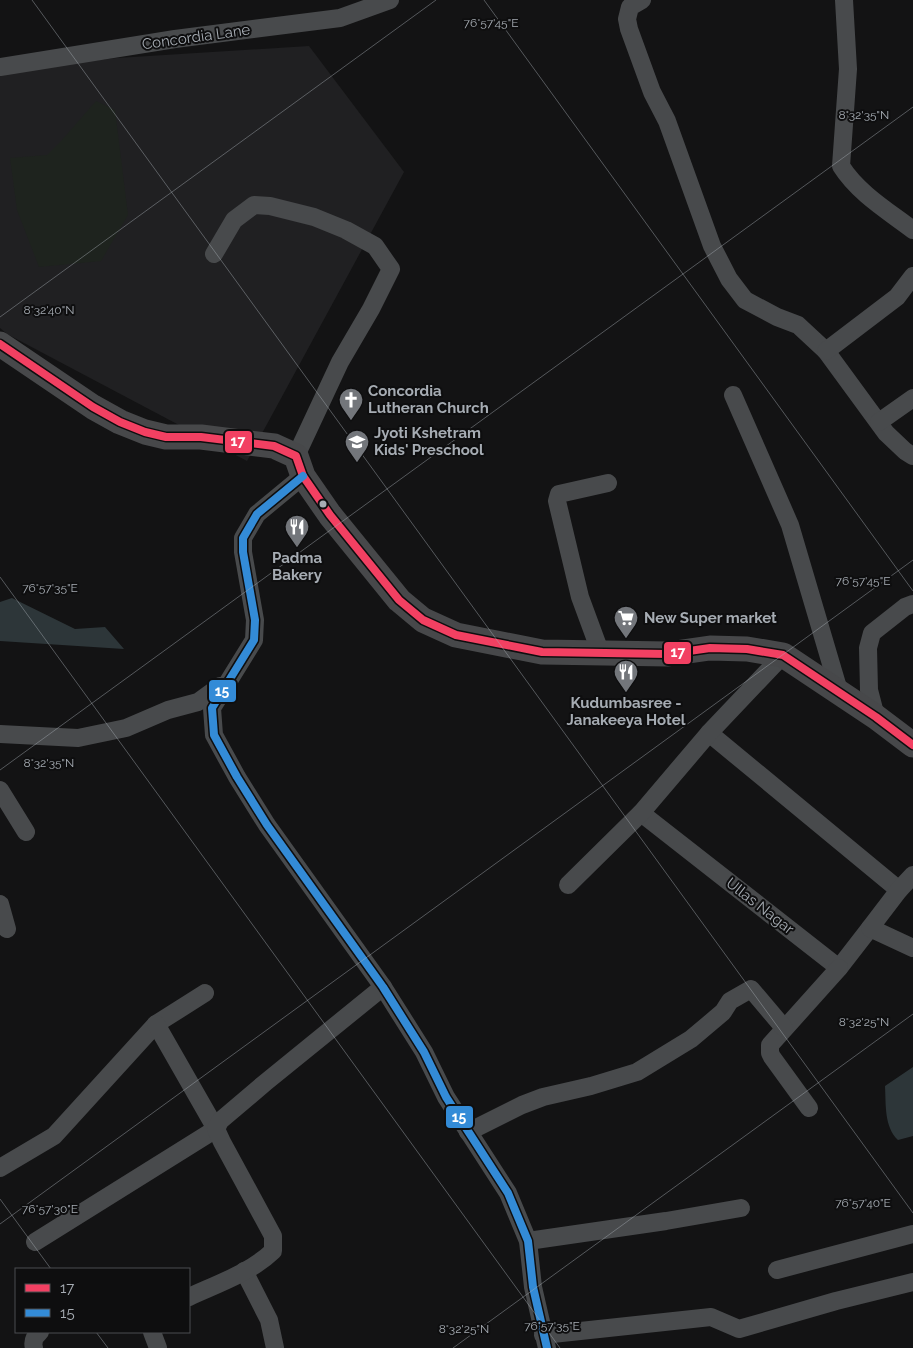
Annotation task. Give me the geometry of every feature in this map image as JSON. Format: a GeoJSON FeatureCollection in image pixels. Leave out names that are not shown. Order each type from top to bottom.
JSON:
{"type":"FeatureCollection","features":[{"type":"Feature","properties":{"kind":"main road"},"geometry":{"type":"LineString","coordinates":[[0,344],[93,407],[120,422],[145,432],[166,437],[201,437],[274,446],[299,466],[330,515],[399,600],[423,620],[456,635],[542,652],[668,654],[710,648],[747,649],[783,656],[839,691],[913,745]]}},
{"type":"Feature","properties":{"kind":"street","name":"Concordia Lane"},"geometry":{"type":"LineString","coordinates":[[0,67],[175,38],[340,18],[390,0]]}},
{"type":"Feature","properties":{"kind":"street"},"geometry":{"type":"LineString","coordinates":[[642,0],[630,8],[627,19],[629,29],[652,92],[667,121],[712,246],[729,279],[745,300],[777,317],[798,325],[826,351],[886,433],[913,456]]}},
{"type":"Feature","properties":{"kind":"street"},"geometry":{"type":"LineString","coordinates":[[844,0],[848,69],[841,166],[860,190],[913,230]]}},
{"type":"Feature","properties":{"kind":"street"},"geometry":{"type":"LineString","coordinates":[[214,254],[234,220],[254,205],[270,206],[314,217],[346,230],[375,246],[391,269],[340,362],[299,466],[257,514],[243,538],[243,552],[255,620],[254,640],[212,708],[214,734],[253,804],[383,987],[424,1052],[446,1096],[508,1193],[528,1241],[533,1287],[545,1342],[712,1317],[739,1329],[836,1301],[913,1282]]}},
{"type":"Feature","properties":{"kind":"street"},"geometry":{"type":"LineString","coordinates":[[826,351],[897,297],[913,276]]}},
{"type":"Feature","properties":{"kind":"street"},"geometry":{"type":"LineString","coordinates":[[733,395],[790,526],[839,691]]}},
{"type":"Feature","properties":{"kind":"street"},"geometry":{"type":"LineString","coordinates":[[879,422],[913,398]]}},
{"type":"Feature","properties":{"kind":"street"},"geometry":{"type":"LineString","coordinates":[[601,654],[580,597],[557,501],[559,494],[608,483]]}},
{"type":"Feature","properties":{"kind":"street"},"geometry":{"type":"LineString","coordinates":[[876,717],[869,690],[868,648],[872,633],[905,607],[913,604]]}},
{"type":"Feature","properties":{"kind":"street"},"geometry":{"type":"LineString","coordinates":[[568,885],[641,813],[709,733],[783,656]]}},
{"type":"Feature","properties":{"kind":"street"},"geometry":{"type":"LineString","coordinates":[[0,734],[78,738],[126,728],[168,710],[198,702],[229,680]]}},
{"type":"Feature","properties":{"kind":"street"},"geometry":{"type":"LineString","coordinates":[[709,733],[899,890]]}},
{"type":"Feature","properties":{"kind":"street"},"geometry":{"type":"LineString","coordinates":[[0,790],[26,832]]}},
{"type":"Feature","properties":{"kind":"street","name":"Ullas Nagar"},"geometry":{"type":"LineString","coordinates":[[641,813],[839,968]]}},
{"type":"Feature","properties":{"kind":"street"},"geometry":{"type":"LineString","coordinates":[[810,1108],[770,1054],[772,1042],[839,968],[899,890],[913,875]]}},
{"type":"Feature","properties":{"kind":"street"},"geometry":{"type":"LineString","coordinates":[[1,908],[7,929]]}},
{"type":"Feature","properties":{"kind":"street"},"geometry":{"type":"LineString","coordinates":[[870,928],[913,948]]}},
{"type":"Feature","properties":{"kind":"street"},"geometry":{"type":"LineString","coordinates":[[35,1242],[216,1129],[220,1121],[383,987]]}},
{"type":"Feature","properties":{"kind":"street"},"geometry":{"type":"LineString","coordinates":[[468,1132],[522,1105],[543,1097],[591,1086],[637,1072],[691,1039],[723,1012],[730,1001],[751,989],[784,1028]]}},
{"type":"Feature","properties":{"kind":"street"},"geometry":{"type":"LineString","coordinates":[[0,1168],[54,1136],[156,1024],[205,993]]}},
{"type":"Feature","properties":{"kind":"street"},"geometry":{"type":"LineString","coordinates":[[156,1024],[216,1129],[273,1236],[273,1251],[264,1259],[244,1271],[190,1297]]}},
{"type":"Feature","properties":{"kind":"street"},"geometry":{"type":"LineString","coordinates":[[528,1241],[741,1208]]}},
{"type":"Feature","properties":{"kind":"street"},"geometry":{"type":"LineString","coordinates":[[777,1270],[913,1234]]}},
{"type":"Feature","properties":{"kind":"street"},"geometry":{"type":"LineString","coordinates":[[244,1271],[269,1320],[275,1348]]}},
{"type":"Feature","properties":{"kind":"street"},"geometry":{"type":"LineString","coordinates":[[34,1348],[33,1344],[39,1333]]}},
{"type":"Feature","properties":{"kind":"street"},"geometry":{"type":"LineString","coordinates":[[152,1333],[158,1348]]}},
{"type":"Feature","properties":{"kind":"shaded area"},"geometry":{"type":"Polygon","coordinates":[[[309,46],[404,172],[247,461],[7,334],[0,328],[0,71],[117,58],[309,46]]]}},
{"type":"Feature","properties":{"kind":"shaded area"},"geometry":{"type":"Polygon","coordinates":[[[96,101],[115,110],[128,215],[101,261],[39,267],[17,210],[10,158],[47,155],[96,101]]]}},
{"type":"Feature","properties":{"kind":"shaded area"},"geometry":{"type":"Polygon","coordinates":[[[12,598],[75,629],[105,627],[124,649],[0,641],[0,602],[12,598]]]}},
{"type":"Feature","properties":{"kind":"shaded area"},"geometry":{"type":"Polygon","coordinates":[[[913,1067],[913,1136],[898,1140],[893,1135],[888,1122],[885,1086],[913,1067]]]}},
{"type":"Feature","properties":{"kind":"transit line","name":"17"},"geometry":{"type":"LineString","coordinates":[[0,344],[93,407],[120,422],[145,432],[166,437],[201,437],[274,446],[296,456],[303,476],[330,515],[399,600],[423,620],[456,635],[542,652],[668,654],[710,648],[747,649],[783,655],[876,717],[913,745]]}},
{"type":"Feature","properties":{"kind":"transit line","name":"15"},"geometry":{"type":"LineString","coordinates":[[303,476],[257,514],[243,538],[243,552],[255,620],[254,640],[212,708],[214,735],[267,825],[383,987],[424,1052],[446,1097],[508,1193],[528,1241],[533,1287],[547,1348]]}},
{"type":"Feature","properties":{"kind":"place","name":"Concordia Lutheran Church"},"geometry":{"type":"Point","coordinates":[351,421]}},
{"type":"Feature","properties":{"kind":"place","name":"Jyoti Kshetram Kids' Preschool"},"geometry":{"type":"Point","coordinates":[357,463]}},
{"type":"Feature","properties":{"kind":"place","name":"Padma Bakery"},"geometry":{"type":"Point","coordinates":[297,548]}},
{"type":"Feature","properties":{"kind":"place","name":"New Super market"},"geometry":{"type":"Point","coordinates":[626,639]}},
{"type":"Feature","properties":{"kind":"place","name":"Kudumbasree - Janakeeya Hotel"},"geometry":{"type":"Point","coordinates":[626,693]}}]}
